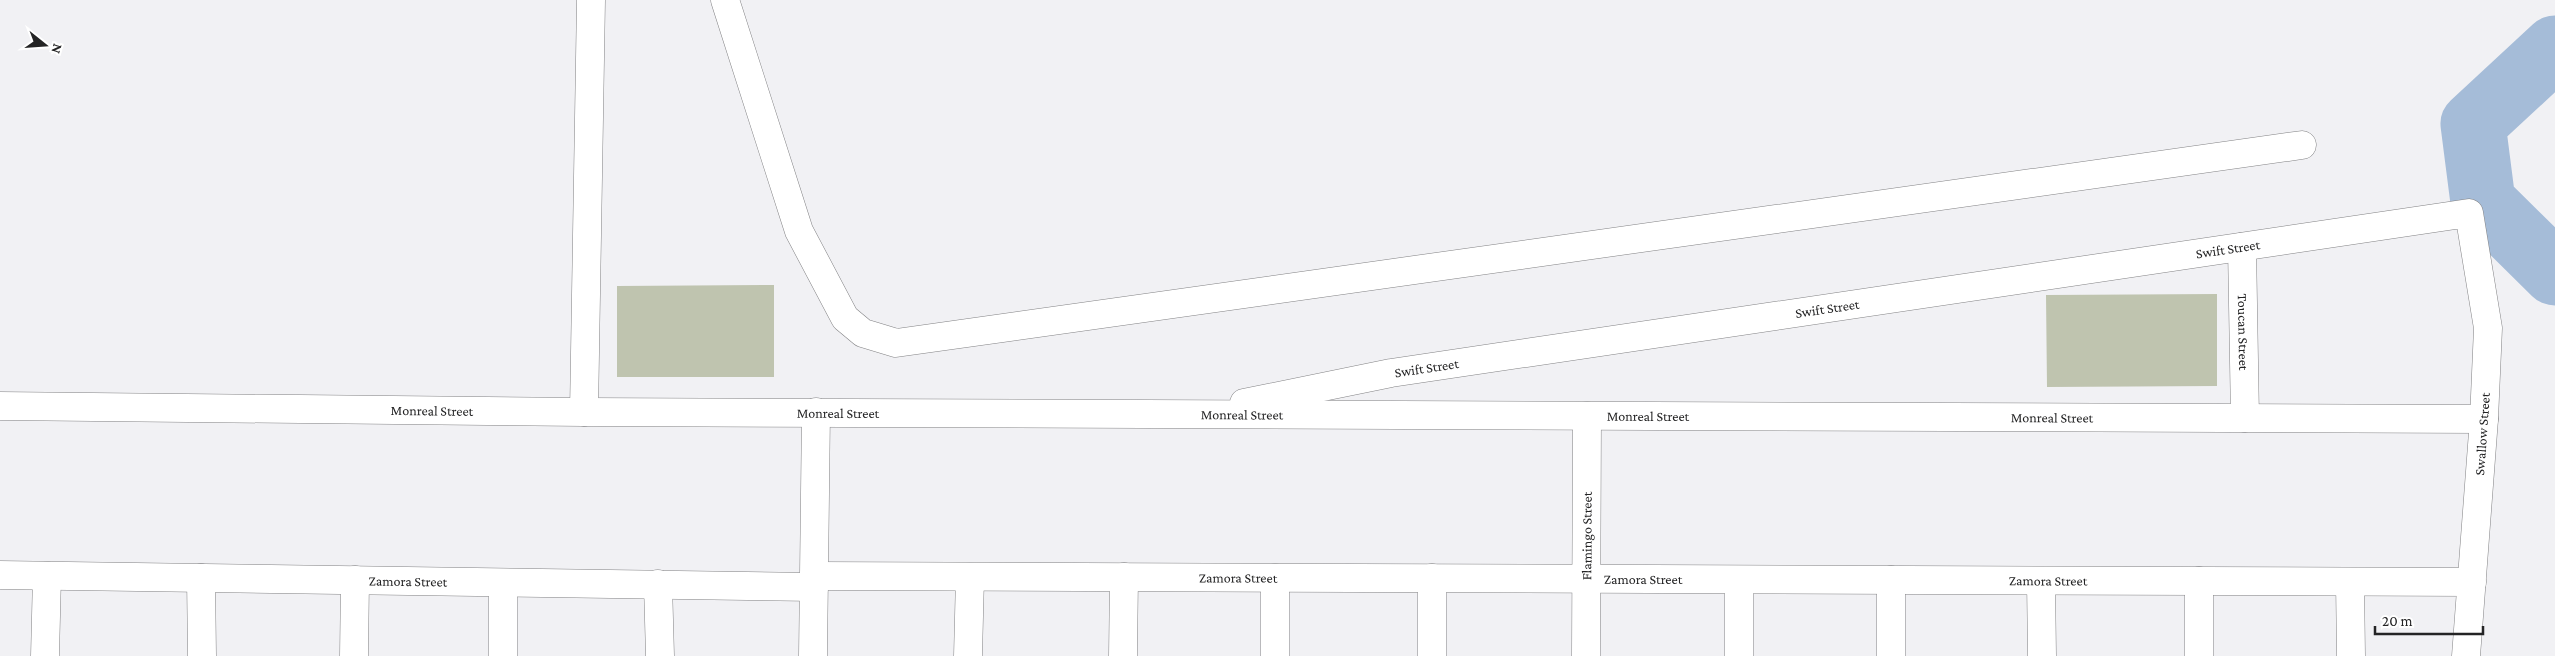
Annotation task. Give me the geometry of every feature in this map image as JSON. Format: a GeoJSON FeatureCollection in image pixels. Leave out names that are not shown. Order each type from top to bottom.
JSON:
{"type":"FeatureCollection","features":[{"type":"Feature","properties":{"kind":"street"},"geometry":{"type":"LineString","coordinates":[[584,412],[591,0]]}},
{"type":"Feature","properties":{"kind":"street"},"geometry":{"type":"LineString","coordinates":[[725,0],[799,231],[845,318],[863,333],[896,343],[2302,145]]}},
{"type":"Feature","properties":{"kind":"street","name":"Swift Street"},"geometry":{"type":"LineString","coordinates":[[1188,414],[1391,373],[2469,213]]}},
{"type":"Feature","properties":{"kind":"street","name":"Swallow Street"},"geometry":{"type":"LineString","coordinates":[[2466,656],[2484,419],[2488,328],[2469,213]]}},
{"type":"Feature","properties":{"kind":"street","name":"Toucan Street"},"geometry":{"type":"LineString","coordinates":[[2242,246],[2245,418]]}},
{"type":"Feature","properties":{"kind":"street","name":"Monreal Street"},"geometry":{"type":"LineString","coordinates":[[0,406],[584,412],[2484,419]]}},
{"type":"Feature","properties":{"kind":"street"},"geometry":{"type":"LineString","coordinates":[[813,656],[816,412]]}},
{"type":"Feature","properties":{"kind":"street","name":"Flamingo Street"},"geometry":{"type":"LineString","coordinates":[[1586,656],[1587,416]]}},
{"type":"Feature","properties":{"kind":"street","name":"Zamora Street"},"geometry":{"type":"LineString","coordinates":[[0,575],[658,584],[970,577],[2472,582]]}},
{"type":"Feature","properties":{"kind":"street"},"geometry":{"type":"LineString","coordinates":[[45,656],[47,576]]}},
{"type":"Feature","properties":{"kind":"street"},"geometry":{"type":"LineString","coordinates":[[968,656],[970,577]]}},
{"type":"Feature","properties":{"kind":"street"},"geometry":{"type":"LineString","coordinates":[[1123,656],[1124,577]]}},
{"type":"Feature","properties":{"kind":"street"},"geometry":{"type":"LineString","coordinates":[[201,578],[202,656]]}},
{"type":"Feature","properties":{"kind":"street"},"geometry":{"type":"LineString","coordinates":[[1275,578],[1275,656]]}},
{"type":"Feature","properties":{"kind":"street"},"geometry":{"type":"LineString","coordinates":[[1432,578],[1432,656]]}},
{"type":"Feature","properties":{"kind":"street"},"geometry":{"type":"LineString","coordinates":[[354,656],[355,580]]}},
{"type":"Feature","properties":{"kind":"street"},"geometry":{"type":"LineString","coordinates":[[1739,580],[1739,656]]}},
{"type":"Feature","properties":{"kind":"street"},"geometry":{"type":"LineString","coordinates":[[1891,580],[1891,656]]}},
{"type":"Feature","properties":{"kind":"street"},"geometry":{"type":"LineString","coordinates":[[2041,581],[2042,656]]}},
{"type":"Feature","properties":{"kind":"street"},"geometry":{"type":"LineString","coordinates":[[2199,581],[2199,656]]}},
{"type":"Feature","properties":{"kind":"street"},"geometry":{"type":"LineString","coordinates":[[2350,582],[2351,656]]}},
{"type":"Feature","properties":{"kind":"street"},"geometry":{"type":"LineString","coordinates":[[503,583],[503,656]]}},
{"type":"Feature","properties":{"kind":"street"},"geometry":{"type":"LineString","coordinates":[[658,584],[660,656]]}},
{"type":"Feature","properties":{"kind":"green space"},"geometry":{"type":"Polygon","coordinates":[[[774,285],[774,377],[617,377],[617,286],[774,285]]]}},
{"type":"Feature","properties":{"kind":"green space"},"geometry":{"type":"Polygon","coordinates":[[[2217,294],[2217,386],[2047,387],[2046,295],[2217,294]]]}},
{"type":"Feature","properties":{"kind":"waterway"},"geometry":{"type":"LineString","coordinates":[[2555,48],[2473,124],[2483,202],[2555,273]]}}]}
